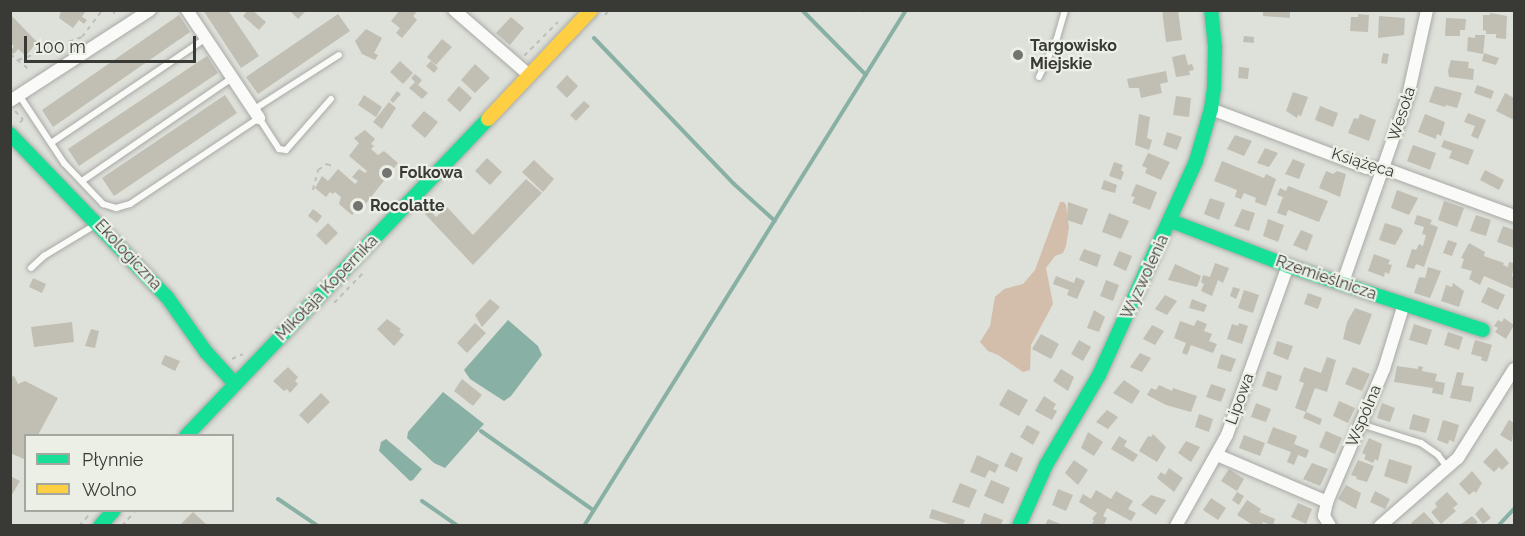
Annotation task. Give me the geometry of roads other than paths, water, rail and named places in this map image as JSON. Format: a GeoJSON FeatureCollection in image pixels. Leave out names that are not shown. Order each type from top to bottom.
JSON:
{"type":"FeatureCollection","features":[{"type":"Feature","properties":{"kind":"street"},"geometry":{"type":"LineString","coordinates":[[13,100],[150,10]]}},
{"type":"Feature","properties":{"kind":"street"},"geometry":{"type":"LineString","coordinates":[[188,10],[256,114]]}},
{"type":"Feature","properties":{"kind":"street"},"geometry":{"type":"LineString","coordinates":[[454,10],[529,75]]}},
{"type":"Feature","properties":{"kind":"street","name":"Mikołaja Kopernika"},"geometry":{"type":"LineString","coordinates":[[187,434],[591,10]]}},
{"type":"Feature","properties":{"kind":"street","name":"Wyzwolenia"},"geometry":{"type":"LineString","coordinates":[[1019,525],[1046,465],[1099,375],[1171,221],[1196,161],[1211,109],[1216,65],[1211,10]]}},
{"type":"Feature","properties":{"kind":"street","name":"Wesoła"},"geometry":{"type":"LineString","coordinates":[[1343,282],[1416,68],[1426,10]]}},
{"type":"Feature","properties":{"kind":"street","name":"Książęca"},"geometry":{"type":"LineString","coordinates":[[1211,109],[1367,168],[1383,168],[1515,216]]}},
{"type":"Feature","properties":{"kind":"street","name":"Ekologiczna"},"geometry":{"type":"LineString","coordinates":[[13,130],[167,297],[206,352],[235,384]]}},
{"type":"Feature","properties":{"kind":"street","name":"Rzemieślnicza"},"geometry":{"type":"LineString","coordinates":[[1171,221],[1288,266],[1343,282],[1483,330]]}},
{"type":"Feature","properties":{"kind":"street","name":"Lipowa"},"geometry":{"type":"LineString","coordinates":[[1176,525],[1217,455],[1238,406],[1288,266]]}},
{"type":"Feature","properties":{"kind":"street","name":"Wspólna"},"geometry":{"type":"LineString","coordinates":[[1327,502],[1384,369],[1404,304]]}},
{"type":"Feature","properties":{"kind":"street"},"geometry":{"type":"LineString","coordinates":[[1380,525],[1448,468],[1472,439],[1515,369]]}},
{"type":"Feature","properties":{"kind":"street"},"geometry":{"type":"LineString","coordinates":[[1217,455],[1327,502],[1324,516],[1330,525]]}},
{"type":"Feature","properties":{"kind":"street"},"geometry":{"type":"LineString","coordinates":[[100,525],[112,512]]}},
{"type":"Feature","properties":{"kind":"lane"},"geometry":{"type":"LineString","coordinates":[[1039,77],[1057,38],[1065,10]]}},
{"type":"Feature","properties":{"kind":"lane"},"geometry":{"type":"LineString","coordinates":[[51,143],[206,38]]}},
{"type":"Feature","properties":{"kind":"lane"},"geometry":{"type":"LineString","coordinates":[[13,100],[51,143],[64,163],[103,204],[124,207],[339,55]]}},
{"type":"Feature","properties":{"kind":"lane"},"geometry":{"type":"LineString","coordinates":[[82,181],[232,78]]}},
{"type":"Feature","properties":{"kind":"lane"},"geometry":{"type":"LineString","coordinates":[[256,114],[279,149],[286,150],[331,99]]}},
{"type":"Feature","properties":{"kind":"lane"},"geometry":{"type":"LineString","coordinates":[[31,268],[44,256],[98,223]]}},
{"type":"Feature","properties":{"kind":"lane"},"geometry":{"type":"LineString","coordinates":[[1361,424],[1421,443],[1437,455],[1448,468]]}},
{"type":"Feature","properties":{"kind":"waterway"},"geometry":{"type":"LineString","coordinates":[[802,10],[866,75]]}},
{"type":"Feature","properties":{"kind":"waterway"},"geometry":{"type":"LineString","coordinates":[[584,526],[906,10]]}},
{"type":"Feature","properties":{"kind":"waterway"},"geometry":{"type":"LineString","coordinates":[[594,38],[734,184],[775,221]]}},
{"type":"Feature","properties":{"kind":"waterway"},"geometry":{"type":"LineString","coordinates":[[481,431],[593,510]]}},
{"type":"Feature","properties":{"kind":"waterway"},"geometry":{"type":"LineString","coordinates":[[278,499],[318,526]]}},
{"type":"Feature","properties":{"kind":"waterway"},"geometry":{"type":"LineString","coordinates":[[422,501],[458,526]]}},
{"type":"Feature","properties":{"kind":"waterway"},"geometry":{"type":"LineString","coordinates":[[1498,526],[1514,509]]}},
{"type":"Feature","properties":{"kind":"place","name":"Targowisko Miejskie"},"geometry":{"type":"Point","coordinates":[1018,55]}},
{"type":"Feature","properties":{"kind":"place","name":"Folkowa"},"geometry":{"type":"Point","coordinates":[387,173]}},
{"type":"Feature","properties":{"kind":"place","name":"Rocolatte"},"geometry":{"type":"Point","coordinates":[358,206]}}]}
